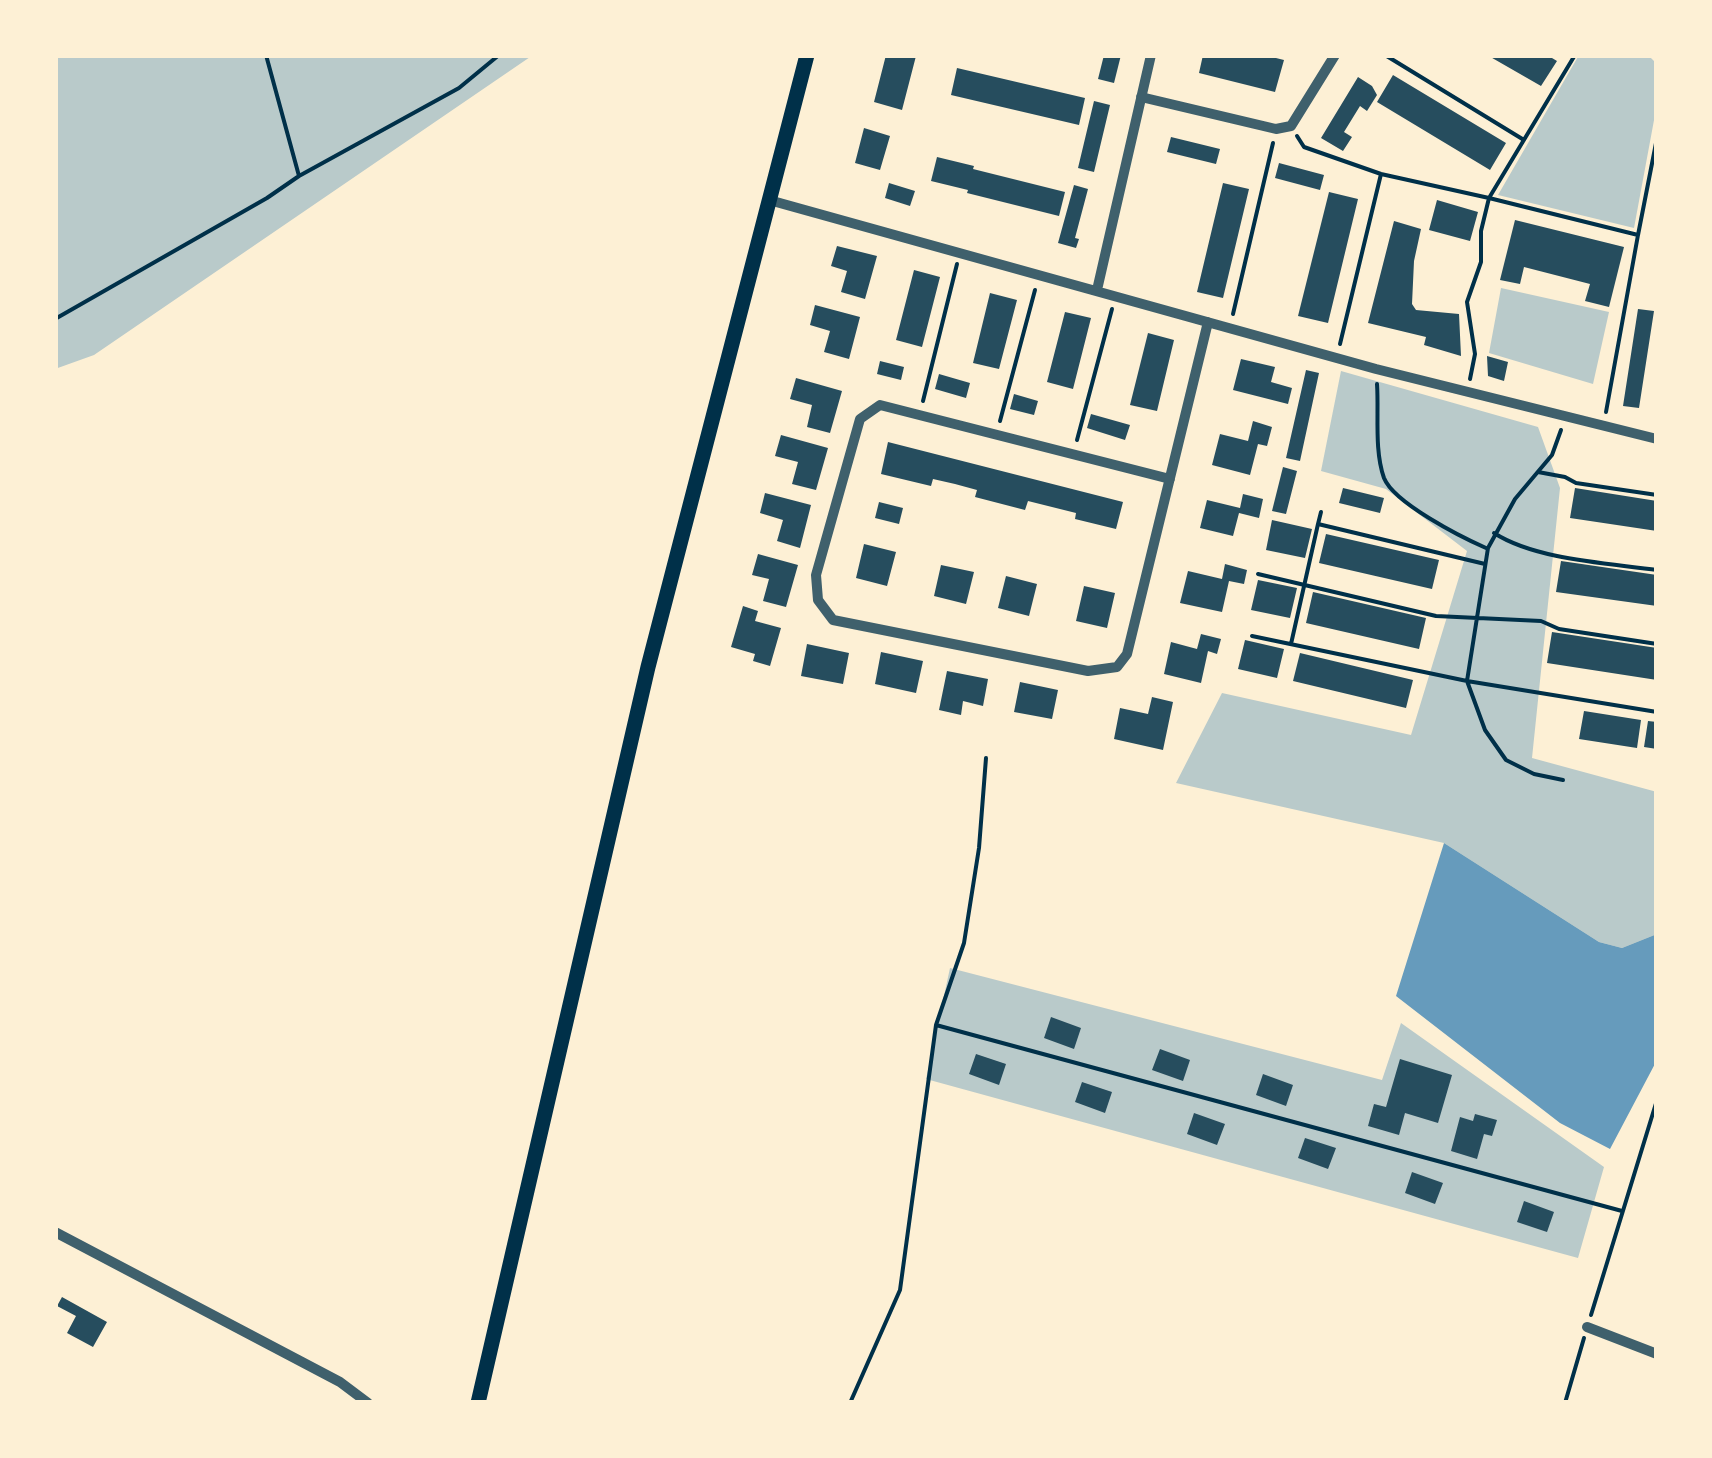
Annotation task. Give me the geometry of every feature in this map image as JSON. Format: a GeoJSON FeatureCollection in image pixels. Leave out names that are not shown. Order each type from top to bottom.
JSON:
{"type":"FeatureCollection","features":[{"type":"Feature","properties":{"kind":"main road"},"geometry":{"type":"LineString","coordinates":[[478,1403],[648,667],[807,55]]}},
{"type":"Feature","properties":{"kind":"street"},"geometry":{"type":"LineString","coordinates":[[1096,290],[1151,55]]}},
{"type":"Feature","properties":{"kind":"street"},"geometry":{"type":"LineString","coordinates":[[1141,96],[1276,129],[1290,126],[1336,55]]}},
{"type":"Feature","properties":{"kind":"street"},"geometry":{"type":"LineString","coordinates":[[769,200],[1376,369],[1657,440]]}},
{"type":"Feature","properties":{"kind":"street"},"geometry":{"type":"LineString","coordinates":[[1170,478],[880,405],[860,419],[816,574],[818,600],[832,620],[1088,671],[1117,667],[1126,654],[1170,478],[1208,322]]}},
{"type":"Feature","properties":{"kind":"street"},"geometry":{"type":"LineString","coordinates":[[55,1232],[340,1382],[368,1403]]}},
{"type":"Feature","properties":{"kind":"street"},"geometry":{"type":"LineString","coordinates":[[1587,1327],[1657,1354]]}},
{"type":"Feature","properties":{"kind":"path"},"geometry":{"type":"LineString","coordinates":[[266,55],[299,176]]}},
{"type":"Feature","properties":{"kind":"path"},"geometry":{"type":"LineString","coordinates":[[55,319],[299,176],[459,88],[499,55]]}},
{"type":"Feature","properties":{"kind":"path"},"geometry":{"type":"LineString","coordinates":[[1384,55],[1524,140]]}},
{"type":"Feature","properties":{"kind":"path"},"geometry":{"type":"LineString","coordinates":[[1468,393],[1475,354],[1467,302],[1481,262],[1481,231],[1489,198],[1575,55]]}},
{"type":"Feature","properties":{"kind":"path"},"geometry":{"type":"LineString","coordinates":[[1290,126],[1304,147],[1381,174],[1638,235]]}},
{"type":"Feature","properties":{"kind":"path"},"geometry":{"type":"LineString","coordinates":[[1230,328],[1276,129]]}},
{"type":"Feature","properties":{"kind":"path"},"geometry":{"type":"LineString","coordinates":[[1603,425],[1657,138]]}},
{"type":"Feature","properties":{"kind":"path"},"geometry":{"type":"LineString","coordinates":[[1336,357],[1381,174]]}},
{"type":"Feature","properties":{"kind":"path"},"geometry":{"type":"LineString","coordinates":[[919,417],[959,255]]}},
{"type":"Feature","properties":{"kind":"path"},"geometry":{"type":"LineString","coordinates":[[996,436],[1039,276]]}},
{"type":"Feature","properties":{"kind":"path"},"geometry":{"type":"LineString","coordinates":[[1073,456],[1116,295]]}},
{"type":"Feature","properties":{"kind":"path"},"geometry":{"type":"LineString","coordinates":[[1376,369],[1380,464],[1386,482],[1398,496],[1488,548]]}},
{"type":"Feature","properties":{"kind":"path"},"geometry":{"type":"LineString","coordinates":[[1563,780],[1534,774],[1506,760],[1485,730],[1467,681],[1488,548],[1516,499],[1552,455],[1566,416]]}},
{"type":"Feature","properties":{"kind":"path"},"geometry":{"type":"LineString","coordinates":[[1538,472],[1576,484],[1657,496]]}},
{"type":"Feature","properties":{"kind":"path"},"geometry":{"type":"LineString","coordinates":[[1291,644],[1321,512]]}},
{"type":"Feature","properties":{"kind":"path"},"geometry":{"type":"LineString","coordinates":[[1318,524],[1485,564]]}},
{"type":"Feature","properties":{"kind":"path"},"geometry":{"type":"LineString","coordinates":[[1494,534],[1507,542],[1568,557],[1657,570]]}},
{"type":"Feature","properties":{"kind":"path"},"geometry":{"type":"LineString","coordinates":[[1258,574],[1436,616],[1540,621],[1558,629],[1657,644]]}},
{"type":"Feature","properties":{"kind":"path"},"geometry":{"type":"LineString","coordinates":[[1252,636],[1467,681],[1657,712]]}},
{"type":"Feature","properties":{"kind":"path"},"geometry":{"type":"LineString","coordinates":[[850,1403],[900,1290],[936,1025],[964,943],[979,848],[986,758]]}},
{"type":"Feature","properties":{"kind":"path"},"geometry":{"type":"LineString","coordinates":[[936,1025],[1622,1211]]}},
{"type":"Feature","properties":{"kind":"path"},"geometry":{"type":"LineString","coordinates":[[1565,1403],[1657,1100]]}},
{"type":"Feature","properties":{"kind":"shaded area"},"geometry":{"type":"Polygon","coordinates":[[[55,55],[533,55],[94,355],[55,369],[55,55]]]}},
{"type":"Feature","properties":{"kind":"shaded area"},"geometry":{"type":"Polygon","coordinates":[[[1579,55],[1648,55],[1657,64],[1657,104],[1634,228],[1498,195],[1579,55]]]}},
{"type":"Feature","properties":{"kind":"shaded area"},"geometry":{"type":"Polygon","coordinates":[[[1501,288],[1609,312],[1593,384],[1489,353],[1501,288]]]}},
{"type":"Feature","properties":{"kind":"shaded area"},"geometry":{"type":"Polygon","coordinates":[[[1341,371],[1538,427],[1560,488],[1532,758],[1657,792],[1657,934],[1622,948],[1599,942],[1444,843],[1176,783],[1222,693],[1411,735],[1467,551],[1386,489],[1321,471],[1341,371]]]}},
{"type":"Feature","properties":{"kind":"shaded area"},"geometry":{"type":"Polygon","coordinates":[[[950,968],[1382,1080],[1401,1023],[1604,1167],[1578,1258],[926,1079],[950,968]]]}},
{"type":"Feature","properties":{"kind":"water"},"geometry":{"type":"Polygon","coordinates":[[[1444,843],[1599,942],[1622,948],[1657,934],[1657,1060],[1610,1149],[1560,1123],[1396,996],[1444,843]]]}},
{"type":"Feature","properties":{"kind":"building"},"geometry":{"type":"Polygon","coordinates":[[[886,55],[916,56],[902,110],[874,102],[886,55]]]}},
{"type":"Feature","properties":{"kind":"building"},"geometry":{"type":"Polygon","coordinates":[[[1104,55],[1121,55],[1114,83],[1098,79],[1104,55]]]}},
{"type":"Feature","properties":{"kind":"building"},"geometry":{"type":"Polygon","coordinates":[[[1203,55],[1264,55],[1284,60],[1275,92],[1199,73],[1203,55]]]}},
{"type":"Feature","properties":{"kind":"building"},"geometry":{"type":"Polygon","coordinates":[[[1487,55],[1547,55],[1557,61],[1541,86],[1487,55]]]}},
{"type":"Feature","properties":{"kind":"building"},"geometry":{"type":"Polygon","coordinates":[[[957,68],[1085,98],[1079,125],[951,95],[957,68]]]}},
{"type":"Feature","properties":{"kind":"building"},"geometry":{"type":"Polygon","coordinates":[[[1393,75],[1506,143],[1490,170],[1377,102],[1393,75]]]}},
{"type":"Feature","properties":{"kind":"building"},"geometry":{"type":"Polygon","coordinates":[[[1358,77],[1372,86],[1377,95],[1367,111],[1360,106],[1344,132],[1352,137],[1343,151],[1321,138],[1358,77]]]}},
{"type":"Feature","properties":{"kind":"building"},"geometry":{"type":"Polygon","coordinates":[[[1094,101],[1110,105],[1094,172],[1078,168],[1094,101]]]}},
{"type":"Feature","properties":{"kind":"building"},"geometry":{"type":"Polygon","coordinates":[[[864,128],[890,136],[880,170],[855,163],[864,128]]]}},
{"type":"Feature","properties":{"kind":"building"},"geometry":{"type":"Polygon","coordinates":[[[1171,137],[1220,149],[1216,164],[1167,152],[1171,137]]]}},
{"type":"Feature","properties":{"kind":"building"},"geometry":{"type":"Polygon","coordinates":[[[937,157],[1065,192],[1059,216],[931,181],[937,157]]]}},
{"type":"Feature","properties":{"kind":"building"},"geometry":{"type":"Polygon","coordinates":[[[1279,163],[1324,175],[1320,190],[1275,178],[1279,163]]]}},
{"type":"Feature","properties":{"kind":"building"},"geometry":{"type":"Polygon","coordinates":[[[889,183],[915,191],[910,206],[885,198],[889,183]]]}},
{"type":"Feature","properties":{"kind":"building"},"geometry":{"type":"Polygon","coordinates":[[[1223,183],[1249,189],[1223,298],[1197,292],[1223,183]]]}},
{"type":"Feature","properties":{"kind":"building"},"geometry":{"type":"Polygon","coordinates":[[[1074,185],[1088,189],[1076,248],[1058,243],[1074,185]]]}},
{"type":"Feature","properties":{"kind":"building"},"geometry":{"type":"Polygon","coordinates":[[[1329,192],[1358,199],[1328,323],[1298,316],[1329,192]]]}},
{"type":"Feature","properties":{"kind":"building"},"geometry":{"type":"Polygon","coordinates":[[[1437,200],[1478,212],[1470,241],[1429,230],[1437,200]]]}},
{"type":"Feature","properties":{"kind":"building"},"geometry":{"type":"Polygon","coordinates":[[[1515,220],[1624,247],[1609,307],[1585,301],[1590,284],[1524,267],[1520,284],[1500,280],[1515,220]]]}},
{"type":"Feature","properties":{"kind":"building"},"geometry":{"type":"Polygon","coordinates":[[[1394,221],[1421,229],[1414,261],[1412,304],[1416,310],[1459,314],[1461,356],[1424,345],[1426,337],[1368,323],[1394,221]]]}},
{"type":"Feature","properties":{"kind":"building"},"geometry":{"type":"Polygon","coordinates":[[[837,246],[877,256],[865,299],[841,292],[847,271],[831,266],[837,246]]]}},
{"type":"Feature","properties":{"kind":"building"},"geometry":{"type":"Polygon","coordinates":[[[914,270],[940,277],[922,347],[896,340],[914,270]]]}},
{"type":"Feature","properties":{"kind":"building"},"geometry":{"type":"Polygon","coordinates":[[[990,293],[1017,300],[999,369],[973,363],[990,293]]]}},
{"type":"Feature","properties":{"kind":"building"},"geometry":{"type":"Polygon","coordinates":[[[815,305],[860,317],[849,359],[824,352],[830,331],[810,325],[815,305]]]}},
{"type":"Feature","properties":{"kind":"building"},"geometry":{"type":"Polygon","coordinates":[[[1638,309],[1654,311],[1639,408],[1623,406],[1638,309]]]}},
{"type":"Feature","properties":{"kind":"building"},"geometry":{"type":"Polygon","coordinates":[[[1065,312],[1091,318],[1073,389],[1047,382],[1065,312]]]}},
{"type":"Feature","properties":{"kind":"building"},"geometry":{"type":"Polygon","coordinates":[[[1148,333],[1174,340],[1157,411],[1130,405],[1148,333]]]}},
{"type":"Feature","properties":{"kind":"building"},"geometry":{"type":"Polygon","coordinates":[[[1487,356],[1508,362],[1504,381],[1488,376],[1487,356]]]}},
{"type":"Feature","properties":{"kind":"building"},"geometry":{"type":"Polygon","coordinates":[[[1241,359],[1275,367],[1271,382],[1292,388],[1288,404],[1233,390],[1241,359]]]}},
{"type":"Feature","properties":{"kind":"building"},"geometry":{"type":"Polygon","coordinates":[[[880,361],[904,367],[901,380],[877,374],[880,361]]]}},
{"type":"Feature","properties":{"kind":"building"},"geometry":{"type":"Polygon","coordinates":[[[1306,370],[1319,373],[1300,461],[1286,458],[1306,370]]]}},
{"type":"Feature","properties":{"kind":"building"},"geometry":{"type":"Polygon","coordinates":[[[939,374],[970,383],[966,398],[935,389],[939,374]]]}},
{"type":"Feature","properties":{"kind":"building"},"geometry":{"type":"Polygon","coordinates":[[[796,378],[842,391],[830,433],[807,427],[812,405],[790,399],[796,378]]]}},
{"type":"Feature","properties":{"kind":"building"},"geometry":{"type":"Polygon","coordinates":[[[1014,394],[1038,401],[1034,415],[1010,409],[1014,394]]]}},
{"type":"Feature","properties":{"kind":"building"},"geometry":{"type":"Polygon","coordinates":[[[1091,414],[1130,425],[1125,440],[1087,428],[1091,414]]]}},
{"type":"Feature","properties":{"kind":"building"},"geometry":{"type":"Polygon","coordinates":[[[1253,421],[1272,427],[1267,446],[1258,444],[1250,475],[1212,465],[1220,434],[1248,441],[1253,421]]]}},
{"type":"Feature","properties":{"kind":"building"},"geometry":{"type":"Polygon","coordinates":[[[781,435],[828,448],[816,490],[792,484],[798,462],[775,456],[781,435]]]}},
{"type":"Feature","properties":{"kind":"building"},"geometry":{"type":"Polygon","coordinates":[[[888,442],[1123,502],[1116,529],[1075,519],[1076,513],[1028,501],[1025,510],[975,497],[977,490],[955,484],[933,479],[931,486],[881,474],[888,442]]]}},
{"type":"Feature","properties":{"kind":"building"},"geometry":{"type":"Polygon","coordinates":[[[1283,467],[1297,471],[1286,514],[1272,511],[1283,467]]]}},
{"type":"Feature","properties":{"kind":"building"},"geometry":{"type":"Polygon","coordinates":[[[1343,488],[1384,498],[1380,513],[1339,503],[1343,488]]]}},
{"type":"Feature","properties":{"kind":"building"},"geometry":{"type":"Polygon","coordinates":[[[1575,488],[1657,501],[1657,531],[1570,518],[1575,488]]]}},
{"type":"Feature","properties":{"kind":"building"},"geometry":{"type":"Polygon","coordinates":[[[765,493],[811,505],[800,548],[777,541],[783,520],[760,513],[765,493]]]}},
{"type":"Feature","properties":{"kind":"building"},"geometry":{"type":"Polygon","coordinates":[[[1243,494],[1263,499],[1259,518],[1239,513],[1233,536],[1200,528],[1207,500],[1240,508],[1243,494]]]}},
{"type":"Feature","properties":{"kind":"building"},"geometry":{"type":"Polygon","coordinates":[[[879,502],[903,508],[899,524],[875,518],[879,502]]]}},
{"type":"Feature","properties":{"kind":"building"},"geometry":{"type":"Polygon","coordinates":[[[1272,520],[1312,529],[1305,558],[1266,550],[1272,520]]]}},
{"type":"Feature","properties":{"kind":"building"},"geometry":{"type":"Polygon","coordinates":[[[1326,534],[1439,560],[1432,589],[1319,563],[1326,534]]]}},
{"type":"Feature","properties":{"kind":"building"},"geometry":{"type":"Polygon","coordinates":[[[864,544],[896,552],[887,586],[856,578],[864,544]]]}},
{"type":"Feature","properties":{"kind":"building"},"geometry":{"type":"Polygon","coordinates":[[[758,554],[798,565],[786,607],[763,601],[769,579],[752,575],[758,554]]]}},
{"type":"Feature","properties":{"kind":"building"},"geometry":{"type":"Polygon","coordinates":[[[1561,561],[1657,575],[1657,606],[1556,592],[1561,561]]]}},
{"type":"Feature","properties":{"kind":"building"},"geometry":{"type":"Polygon","coordinates":[[[1225,564],[1247,570],[1244,584],[1229,581],[1222,612],[1180,603],[1188,571],[1222,579],[1225,564]]]}},
{"type":"Feature","properties":{"kind":"building"},"geometry":{"type":"Polygon","coordinates":[[[941,565],[974,572],[966,604],[934,596],[941,565]]]}},
{"type":"Feature","properties":{"kind":"building"},"geometry":{"type":"Polygon","coordinates":[[[1006,576],[1037,584],[1029,616],[998,608],[1006,576]]]}},
{"type":"Feature","properties":{"kind":"building"},"geometry":{"type":"Polygon","coordinates":[[[1258,580],[1297,588],[1290,618],[1251,610],[1258,580]]]}},
{"type":"Feature","properties":{"kind":"building"},"geometry":{"type":"Polygon","coordinates":[[[1084,586],[1115,593],[1107,628],[1076,621],[1084,586]]]}},
{"type":"Feature","properties":{"kind":"building"},"geometry":{"type":"Polygon","coordinates":[[[1313,592],[1426,618],[1419,649],[1306,623],[1313,592]]]}},
{"type":"Feature","properties":{"kind":"building"},"geometry":{"type":"Polygon","coordinates":[[[743,606],[758,611],[755,621],[781,628],[770,666],[753,661],[755,654],[731,647],[743,606]]]}},
{"type":"Feature","properties":{"kind":"building"},"geometry":{"type":"Polygon","coordinates":[[[1552,632],[1657,648],[1657,680],[1547,663],[1552,632]]]}},
{"type":"Feature","properties":{"kind":"building"},"geometry":{"type":"Polygon","coordinates":[[[1201,634],[1221,639],[1217,654],[1208,651],[1201,683],[1164,674],[1171,642],[1197,649],[1201,634]]]}},
{"type":"Feature","properties":{"kind":"building"},"geometry":{"type":"Polygon","coordinates":[[[1245,640],[1284,649],[1277,678],[1238,669],[1245,640]]]}},
{"type":"Feature","properties":{"kind":"building"},"geometry":{"type":"Polygon","coordinates":[[[807,644],[849,653],[843,684],[801,676],[807,644]]]}},
{"type":"Feature","properties":{"kind":"building"},"geometry":{"type":"Polygon","coordinates":[[[881,652],[923,661],[916,693],[875,684],[881,652]]]}},
{"type":"Feature","properties":{"kind":"building"},"geometry":{"type":"Polygon","coordinates":[[[1300,653],[1413,680],[1406,708],[1293,681],[1300,653]]]}},
{"type":"Feature","properties":{"kind":"building"},"geometry":{"type":"Polygon","coordinates":[[[947,671],[988,679],[983,706],[963,701],[961,715],[939,710],[947,671]]]}},
{"type":"Feature","properties":{"kind":"building"},"geometry":{"type":"Polygon","coordinates":[[[1020,682],[1058,690],[1052,719],[1014,712],[1020,682]]]}},
{"type":"Feature","properties":{"kind":"building"},"geometry":{"type":"Polygon","coordinates":[[[1152,697],[1173,702],[1163,750],[1114,739],[1120,708],[1148,714],[1152,697]]]}},
{"type":"Feature","properties":{"kind":"building"},"geometry":{"type":"Polygon","coordinates":[[[1584,711],[1641,720],[1637,748],[1579,739],[1584,711]]]}},
{"type":"Feature","properties":{"kind":"building"},"geometry":{"type":"Polygon","coordinates":[[[1648,721],[1657,722],[1657,749],[1644,747],[1648,721]]]}},
{"type":"Feature","properties":{"kind":"building"},"geometry":{"type":"Polygon","coordinates":[[[1051,1017],[1081,1028],[1074,1049],[1044,1038],[1051,1017]]]}},
{"type":"Feature","properties":{"kind":"building"},"geometry":{"type":"Polygon","coordinates":[[[1160,1049],[1190,1060],[1183,1081],[1152,1070],[1160,1049]]]}},
{"type":"Feature","properties":{"kind":"building"},"geometry":{"type":"Polygon","coordinates":[[[976,1054],[1006,1064],[999,1085],[969,1074],[976,1054]]]}},
{"type":"Feature","properties":{"kind":"building"},"geometry":{"type":"Polygon","coordinates":[[[1400,1059],[1452,1075],[1438,1123],[1405,1113],[1399,1135],[1368,1126],[1374,1104],[1386,1107],[1400,1059]]]}},
{"type":"Feature","properties":{"kind":"building"},"geometry":{"type":"Polygon","coordinates":[[[1263,1074],[1293,1085],[1286,1106],[1256,1095],[1263,1074]]]}},
{"type":"Feature","properties":{"kind":"building"},"geometry":{"type":"Polygon","coordinates":[[[1082,1082],[1112,1092],[1105,1113],[1075,1102],[1082,1082]]]}},
{"type":"Feature","properties":{"kind":"building"},"geometry":{"type":"Polygon","coordinates":[[[1194,1113],[1225,1124],[1217,1145],[1187,1134],[1194,1113]]]}},
{"type":"Feature","properties":{"kind":"building"},"geometry":{"type":"Polygon","coordinates":[[[1475,1114],[1497,1120],[1492,1136],[1484,1134],[1477,1159],[1451,1151],[1460,1117],[1473,1121],[1475,1114]]]}},
{"type":"Feature","properties":{"kind":"building"},"geometry":{"type":"Polygon","coordinates":[[[1305,1138],[1336,1148],[1328,1169],[1298,1158],[1305,1138]]]}},
{"type":"Feature","properties":{"kind":"building"},"geometry":{"type":"Polygon","coordinates":[[[1412,1172],[1443,1183],[1435,1204],[1405,1193],[1412,1172]]]}},
{"type":"Feature","properties":{"kind":"building"},"geometry":{"type":"Polygon","coordinates":[[[1524,1201],[1554,1212],[1547,1232],[1517,1222],[1524,1201]]]}},
{"type":"Feature","properties":{"kind":"building"},"geometry":{"type":"Polygon","coordinates":[[[62,1297],[107,1322],[93,1347],[67,1333],[76,1316],[57,1306],[62,1297]]]}}]}
